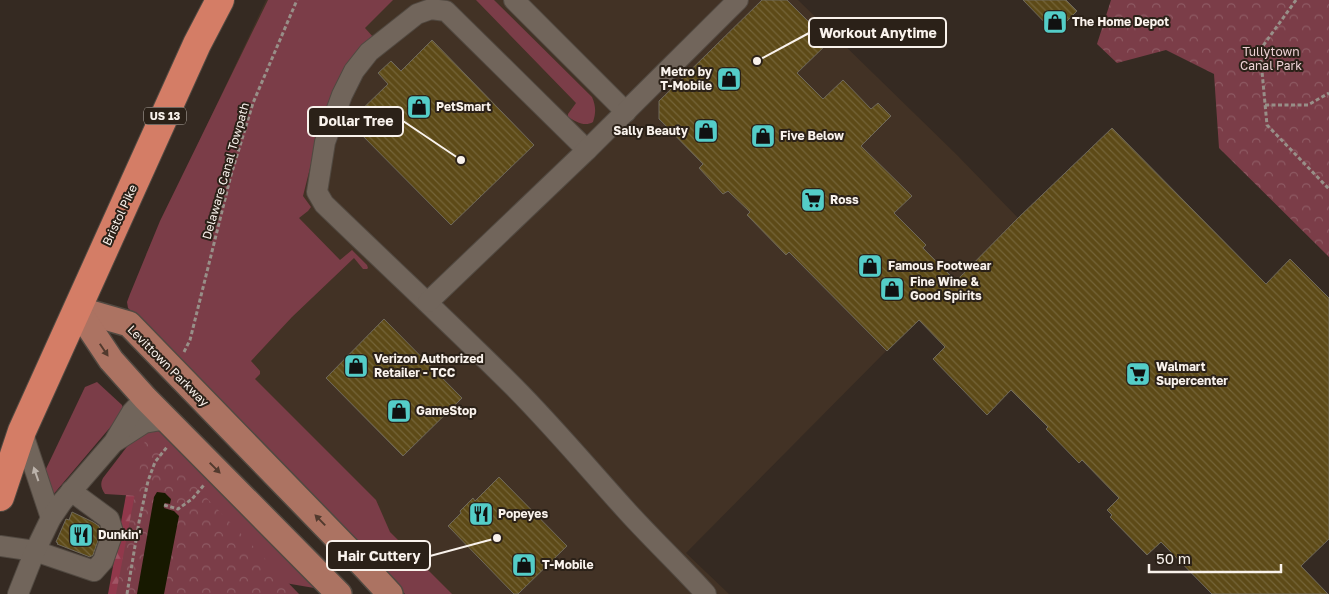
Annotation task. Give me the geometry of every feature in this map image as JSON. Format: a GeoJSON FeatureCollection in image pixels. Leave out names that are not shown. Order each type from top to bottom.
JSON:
{"type":"FeatureCollection","features":[{"type":"Feature","properties":{"kind":"highway","name":"Bristol Pike"},"geometry":{"type":"LineString","coordinates":[[0,498],[22,431],[197,44],[220,0]]}},
{"type":"Feature","properties":{"kind":"highway","name":"Bristol Pike"},"geometry":{"type":"LineString","coordinates":[[0,467],[22,431]]}},
{"type":"Feature","properties":{"kind":"main road"},"geometry":{"type":"LineString","coordinates":[[77,309],[111,360],[145,398],[339,594]]}},
{"type":"Feature","properties":{"kind":"main road","name":"Levittown Parkway"},"geometry":{"type":"LineString","coordinates":[[77,309],[129,324],[390,594]]}},
{"type":"Feature","properties":{"kind":"lane"},"geometry":{"type":"LineString","coordinates":[[514,0],[626,112]]}},
{"type":"Feature","properties":{"kind":"lane"},"geometry":{"type":"LineString","coordinates":[[533,0],[536,22]]}},
{"type":"Feature","properties":{"kind":"lane"},"geometry":{"type":"LineString","coordinates":[[428,302],[587,150],[738,0]]}},
{"type":"Feature","properties":{"kind":"lane"},"geometry":{"type":"LineString","coordinates":[[587,150],[446,11],[431,9],[417,14],[370,52],[354,71],[342,95],[326,142],[317,192],[324,204],[428,302],[550,424],[627,511],[706,594]]}},
{"type":"Feature","properties":{"kind":"lane"},"geometry":{"type":"LineString","coordinates":[[18,594],[35,551],[51,518],[71,491],[114,442],[132,412],[145,398]]}},
{"type":"Feature","properties":{"kind":"lane"},"geometry":{"type":"LineString","coordinates":[[114,442],[144,423],[166,419]]}},
{"type":"Feature","properties":{"kind":"lane"},"geometry":{"type":"LineString","coordinates":[[22,431],[51,518]]}},
{"type":"Feature","properties":{"kind":"lane"},"geometry":{"type":"LineString","coordinates":[[0,546],[35,551],[94,570],[103,561],[113,532],[109,519],[71,491]]}},
{"type":"Feature","properties":{"kind":"path","name":"Delaware Canal Towpath"},"geometry":{"type":"LineString","coordinates":[[184,352],[190,340],[231,175],[253,103],[298,0]]}},
{"type":"Feature","properties":{"kind":"path"},"geometry":{"type":"LineString","coordinates":[[1296,0],[1260,50],[1267,125],[1329,189]]}},
{"type":"Feature","properties":{"kind":"path"},"geometry":{"type":"LineString","coordinates":[[1265,105],[1308,105],[1329,93]]}},
{"type":"Feature","properties":{"kind":"path"},"geometry":{"type":"LineString","coordinates":[[127,594],[148,481],[155,462],[168,446]]}},
{"type":"Feature","properties":{"kind":"path"},"geometry":{"type":"LineString","coordinates":[[164,506],[178,509],[192,499],[204,485]]}},
{"type":"Feature","properties":{"kind":"shaded area"},"geometry":{"type":"Polygon","coordinates":[[[266,0],[798,0],[957,155],[1018,218],[686,553],[729,594],[430,594],[146,254],[266,0]]]}},
{"type":"Feature","properties":{"kind":"shaded area"},"geometry":{"type":"Polygon","coordinates":[[[157,492],[165,493],[171,499],[170,504],[165,503],[164,508],[174,511],[179,516],[164,594],[137,594],[154,497],[157,492]]]}},
{"type":"Feature","properties":{"kind":"green space"},"geometry":{"type":"Polygon","coordinates":[[[268,0],[393,0],[365,28],[374,38],[340,81],[322,120],[303,196],[311,207],[299,218],[340,260],[352,250],[368,268],[363,269],[354,258],[292,317],[251,361],[260,371],[260,374],[255,379],[376,500],[390,532],[452,594],[405,594],[337,521],[128,308],[127,302],[160,221],[268,0]]]}},
{"type":"Feature","properties":{"kind":"green space"},"geometry":{"type":"Polygon","coordinates":[[[476,0],[494,0],[592,97],[595,110],[593,122],[584,124],[568,117],[576,103],[476,0]]]}},
{"type":"Feature","properties":{"kind":"green space","name":"Tullytown Canal Park"},"geometry":{"type":"Polygon","coordinates":[[[1111,0],[1329,0],[1329,257],[1219,148],[1214,74],[1166,50],[1117,63],[1097,44],[1111,0]]]}},
{"type":"Feature","properties":{"kind":"green space"},"geometry":{"type":"Polygon","coordinates":[[[97,382],[122,405],[124,411],[52,496],[44,473],[85,387],[97,382]]]}},
{"type":"Feature","properties":{"kind":"green space"},"geometry":{"type":"Polygon","coordinates":[[[165,430],[320,589],[279,582],[154,497],[105,494],[101,486],[103,478],[139,431],[165,430]]]}},
{"type":"Feature","properties":{"kind":"green space"},"geometry":{"type":"Polygon","coordinates":[[[146,435],[299,594],[116,594],[146,435]]]}},
{"type":"Feature","properties":{"kind":"green space"},"geometry":{"type":"Polygon","coordinates":[[[126,495],[154,497],[137,594],[108,594],[126,495]]]}},
{"type":"Feature","properties":{"kind":"building","name":"Walmart Supercenter"},"geometry":{"type":"Polygon","coordinates":[[[762,0],[787,0],[829,42],[797,73],[823,99],[843,80],[871,109],[878,103],[891,116],[861,146],[912,196],[894,213],[926,245],[923,248],[956,281],[1018,218],[1112,128],[1266,284],[1290,259],[1329,298],[1329,539],[1301,566],[1328,594],[1212,594],[1161,542],[1147,555],[1110,517],[1112,515],[1107,510],[1119,498],[1082,460],[1079,463],[1046,429],[1048,427],[1011,390],[987,415],[933,359],[945,347],[919,320],[887,351],[789,252],[786,255],[747,215],[750,212],[728,191],[723,194],[699,168],[703,164],[659,119],[659,101],[762,0]]]}},
{"type":"Feature","properties":{"kind":"building","name":"The Home Depot"},"geometry":{"type":"Polygon","coordinates":[[[1023,0],[1066,0],[1077,11],[1055,33],[1023,0]]]}},
{"type":"Feature","properties":{"kind":"building"},"geometry":{"type":"Polygon","coordinates":[[[432,40],[534,145],[451,225],[349,122],[388,84],[378,73],[391,61],[401,71],[432,40]]]}},
{"type":"Feature","properties":{"kind":"building"},"geometry":{"type":"Polygon","coordinates":[[[384,319],[462,398],[403,456],[326,378],[384,319]]]}},
{"type":"Feature","properties":{"kind":"building"},"geometry":{"type":"Polygon","coordinates":[[[499,477],[567,546],[518,594],[514,594],[448,526],[473,498],[475,501],[499,477]]]}},
{"type":"Feature","properties":{"kind":"building","name":"Dunkin'"},"geometry":{"type":"Polygon","coordinates":[[[72,512],[99,526],[101,532],[93,555],[90,557],[56,542],[66,519],[69,520],[72,512]]]}},
{"type":"Feature","properties":{"kind":"place","name":"The Home Depot"},"geometry":{"type":"Point","coordinates":[1055,22]}},
{"type":"Feature","properties":{"kind":"place","name":"Workout Anytime"},"geometry":{"type":"Point","coordinates":[757,61]}},
{"type":"Feature","properties":{"kind":"place","name":"Metro by T-Mobile"},"geometry":{"type":"Point","coordinates":[729,79]}},
{"type":"Feature","properties":{"kind":"place","name":"PetSmart"},"geometry":{"type":"Point","coordinates":[419,107]}},
{"type":"Feature","properties":{"kind":"place","name":"Sally Beauty"},"geometry":{"type":"Point","coordinates":[706,131]}},
{"type":"Feature","properties":{"kind":"place","name":"Five Below"},"geometry":{"type":"Point","coordinates":[763,136]}},
{"type":"Feature","properties":{"kind":"place","name":"Dollar Tree"},"geometry":{"type":"Point","coordinates":[461,160]}},
{"type":"Feature","properties":{"kind":"place","name":"Ross"},"geometry":{"type":"Point","coordinates":[813,200]}},
{"type":"Feature","properties":{"kind":"place","name":"Famous Footwear"},"geometry":{"type":"Point","coordinates":[870,266]}},
{"type":"Feature","properties":{"kind":"place","name":"Fine Wine & Good Spirits"},"geometry":{"type":"Point","coordinates":[892,289]}},
{"type":"Feature","properties":{"kind":"place","name":"Verizon Authorized Retailer - TCC"},"geometry":{"type":"Point","coordinates":[356,366]}},
{"type":"Feature","properties":{"kind":"place","name":"Walmart Supercenter"},"geometry":{"type":"Point","coordinates":[1138,374]}},
{"type":"Feature","properties":{"kind":"place","name":"GameStop"},"geometry":{"type":"Point","coordinates":[399,411]}},
{"type":"Feature","properties":{"kind":"place","name":"Popeyes"},"geometry":{"type":"Point","coordinates":[481,514]}},
{"type":"Feature","properties":{"kind":"place","name":"Dunkin'"},"geometry":{"type":"Point","coordinates":[81,535]}},
{"type":"Feature","properties":{"kind":"place","name":"Hair Cuttery"},"geometry":{"type":"Point","coordinates":[497,538]}},
{"type":"Feature","properties":{"kind":"place","name":"T-Mobile"},"geometry":{"type":"Point","coordinates":[524,565]}}]}
